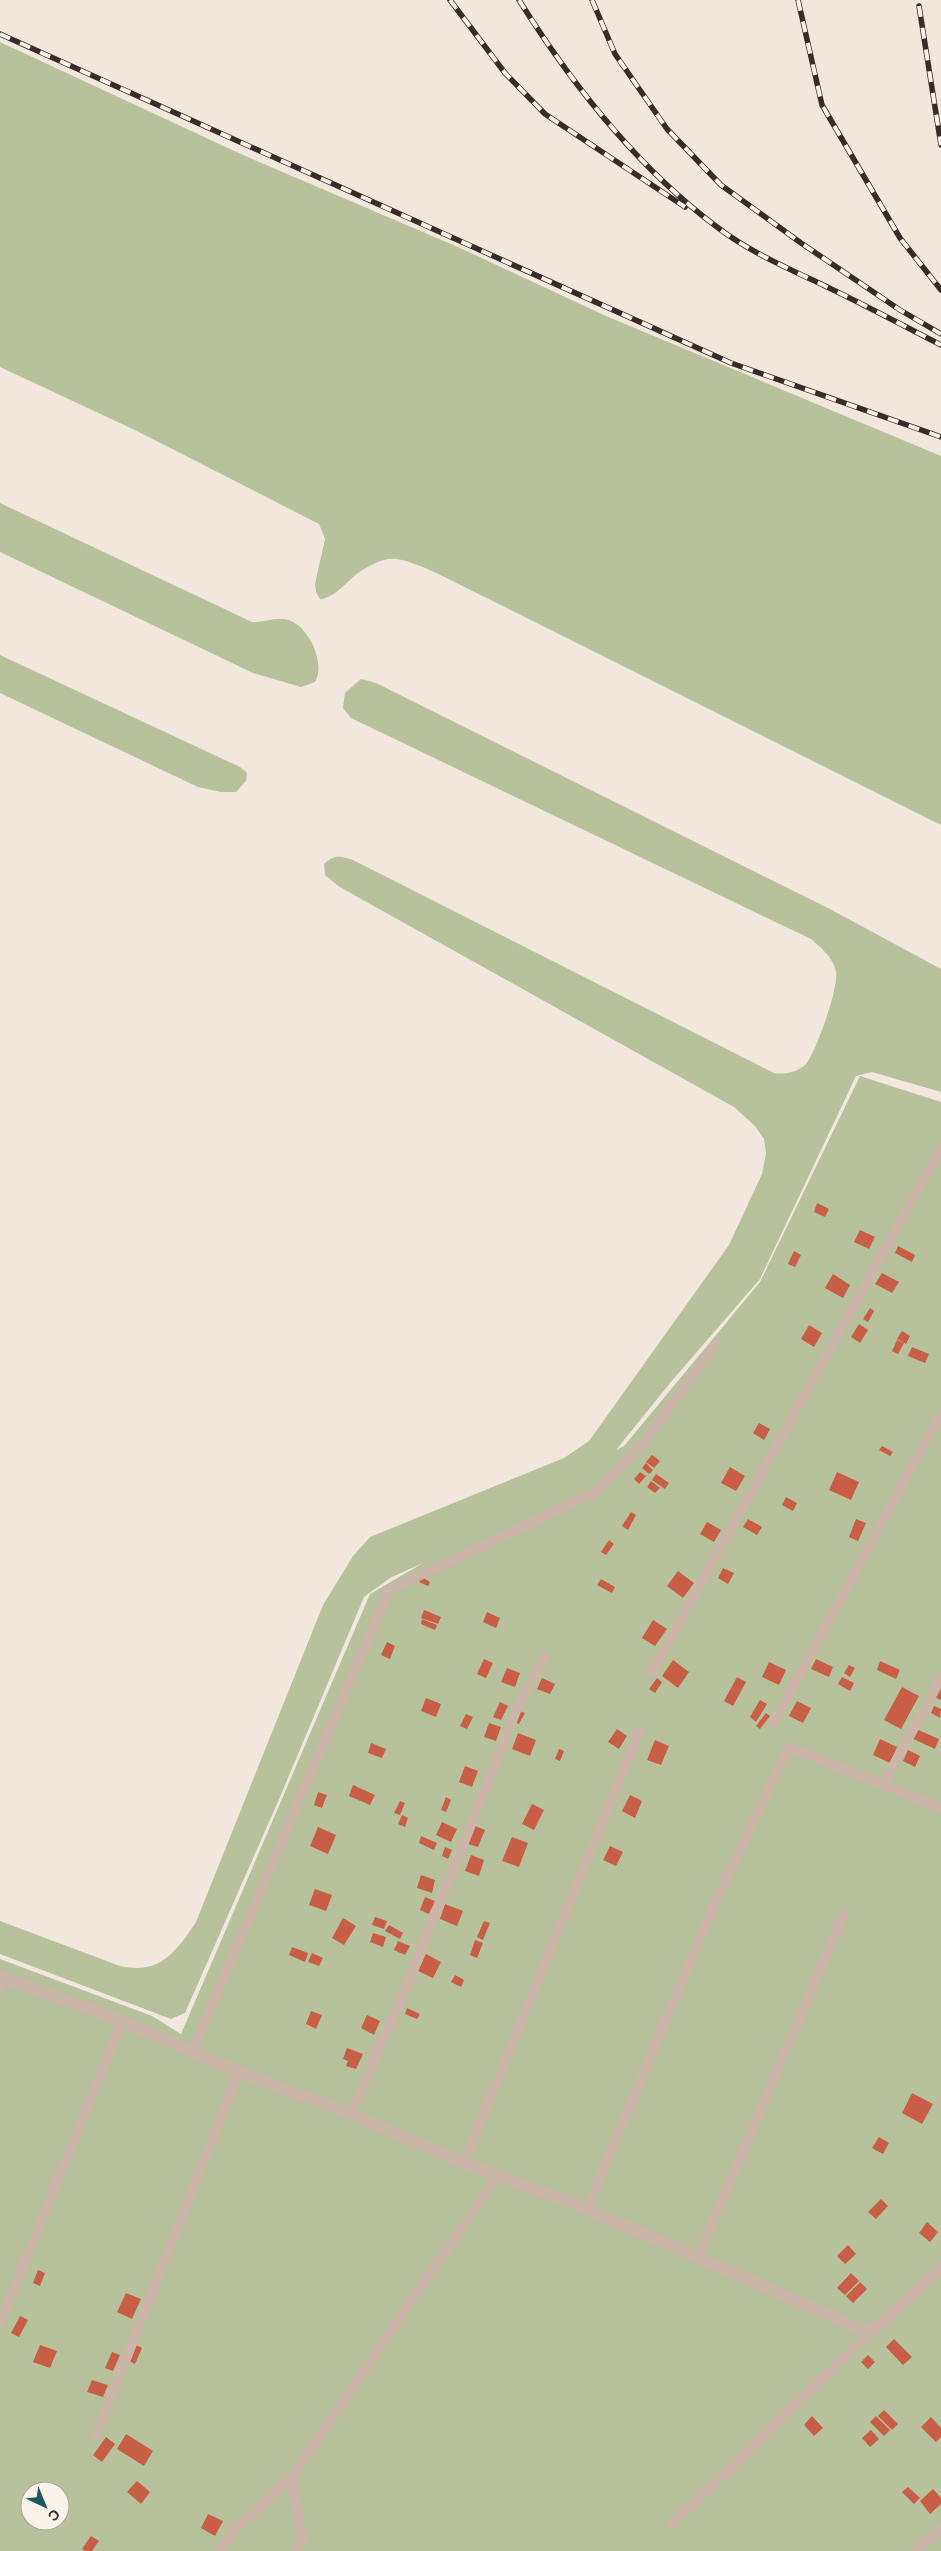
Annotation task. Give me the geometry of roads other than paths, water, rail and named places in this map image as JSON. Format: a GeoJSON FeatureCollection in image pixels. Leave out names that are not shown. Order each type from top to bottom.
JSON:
{"type":"FeatureCollection","features":[{"type":"Feature","properties":{"kind":"street"},"geometry":{"type":"LineString","coordinates":[[1,1981],[122,2021],[193,2050],[239,2072],[351,2114],[464,2163],[587,2209],[870,2333],[941,2268]]}},
{"type":"Feature","properties":{"kind":"lane"},"geometry":{"type":"LineString","coordinates":[[652,1672],[941,1148]]}},
{"type":"Feature","properties":{"kind":"lane"},"geometry":{"type":"LineString","coordinates":[[193,2050],[389,1590],[594,1493],[642,1445],[716,1344]]}},
{"type":"Feature","properties":{"kind":"lane"},"geometry":{"type":"LineString","coordinates":[[774,1723],[941,1413]]}},
{"type":"Feature","properties":{"kind":"lane"},"geometry":{"type":"LineString","coordinates":[[351,2114],[411,1976],[516,1712],[545,1657]]}},
{"type":"Feature","properties":{"kind":"lane"},"geometry":{"type":"LineString","coordinates":[[883,1785],[941,1678]]}},
{"type":"Feature","properties":{"kind":"lane"},"geometry":{"type":"LineString","coordinates":[[464,2163],[640,1730]]}},
{"type":"Feature","properties":{"kind":"lane"},"geometry":{"type":"LineString","coordinates":[[587,2209],[716,1900],[789,1747],[941,1808]]}},
{"type":"Feature","properties":{"kind":"lane"},"geometry":{"type":"LineString","coordinates":[[698,2257],[844,1914]]}},
{"type":"Feature","properties":{"kind":"lane"},"geometry":{"type":"LineString","coordinates":[[0,2324],[122,2021]]}},
{"type":"Feature","properties":{"kind":"lane"},"geometry":{"type":"LineString","coordinates":[[96,2435],[239,2072]]}},
{"type":"Feature","properties":{"kind":"lane"},"geometry":{"type":"LineString","coordinates":[[220,2551],[235,2529],[290,2478],[498,2175]]}},
{"type":"Feature","properties":{"kind":"lane"},"geometry":{"type":"LineString","coordinates":[[672,2524],[870,2333]]}},
{"type":"Feature","properties":{"kind":"lane"},"geometry":{"type":"LineString","coordinates":[[290,2478],[303,2539],[295,2551]]}},
{"type":"Feature","properties":{"kind":"lane"},"geometry":{"type":"LineString","coordinates":[[916,2551],[941,2528]]}},
{"type":"Feature","properties":{"kind":"railway"},"geometry":{"type":"LineString","coordinates":[[450,0],[505,73],[545,114],[685,207]]}},
{"type":"Feature","properties":{"kind":"railway"},"geometry":{"type":"LineString","coordinates":[[519,0],[561,62],[608,123],[633,151],[688,204],[729,236],[755,251],[941,345]]}},
{"type":"Feature","properties":{"kind":"railway"},"geometry":{"type":"LineString","coordinates":[[592,0],[615,54],[667,129],[721,185],[801,243],[900,310],[941,334]]}},
{"type":"Feature","properties":{"kind":"railway"},"geometry":{"type":"LineString","coordinates":[[798,0],[822,105],[900,238],[941,290]]}},
{"type":"Feature","properties":{"kind":"railway"},"geometry":{"type":"LineString","coordinates":[[919,6],[941,145]]}},
{"type":"Feature","properties":{"kind":"railway"},"geometry":{"type":"LineString","coordinates":[[0,34],[731,363],[941,437]]}}]}
